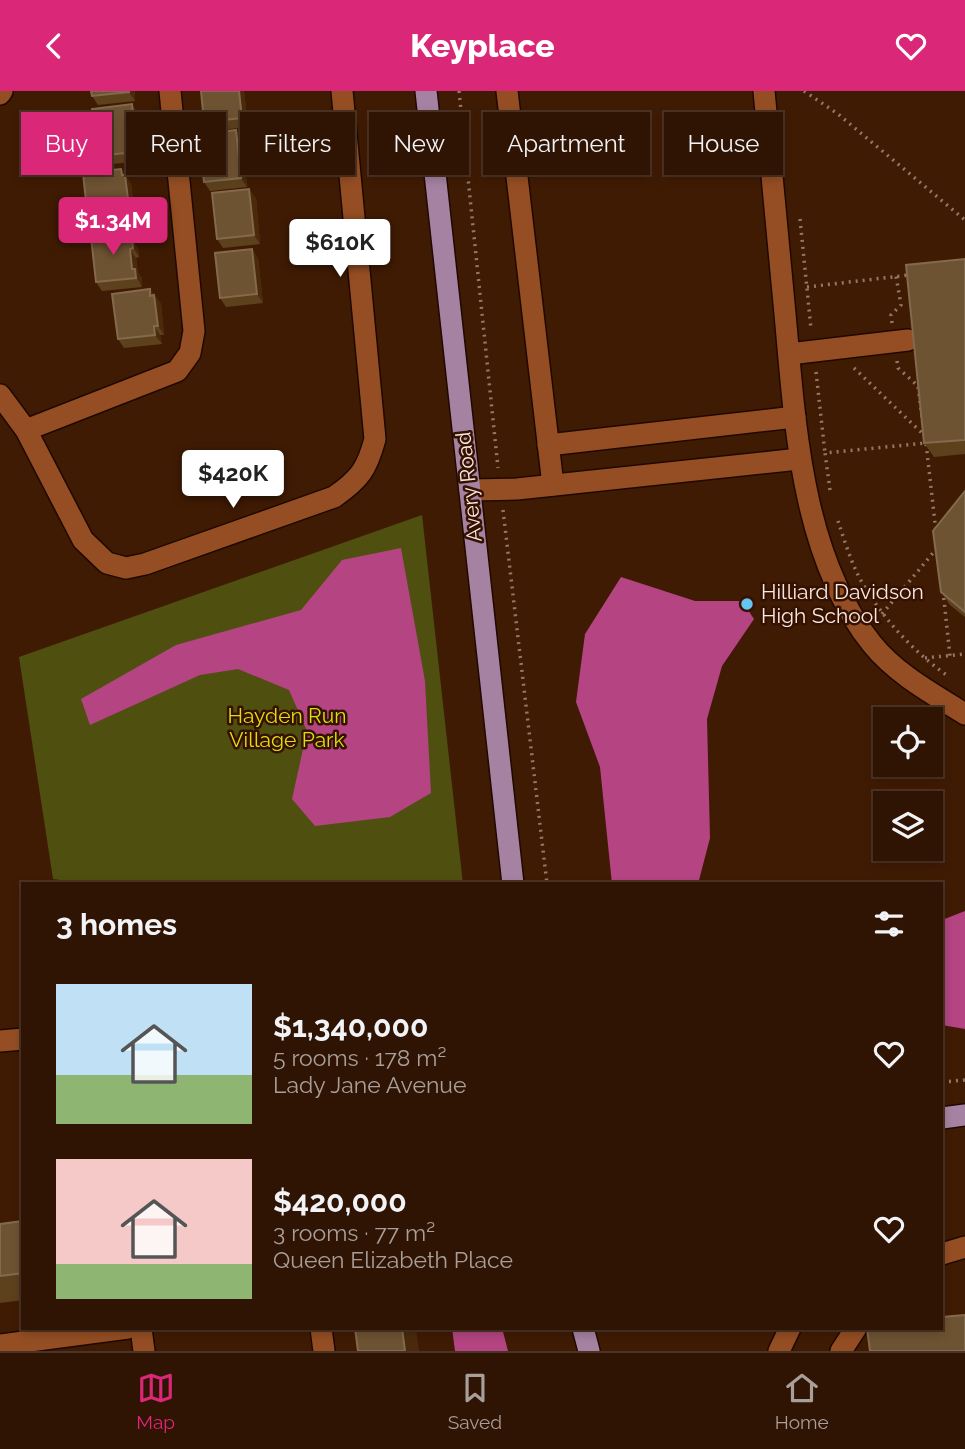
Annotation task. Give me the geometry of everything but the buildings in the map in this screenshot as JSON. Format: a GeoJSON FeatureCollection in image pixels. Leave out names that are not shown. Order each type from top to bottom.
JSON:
{"type":"FeatureCollection","features":[{"type":"Feature","properties":{"kind":"main road","name":"Avery Road"},"geometry":{"type":"LineString","coordinates":[[426,91],[513,882]]}},
{"type":"Feature","properties":{"kind":"main road"},"geometry":{"type":"LineString","coordinates":[[943,1118],[965,1115]]}},
{"type":"Feature","properties":{"kind":"main road"},"geometry":{"type":"LineString","coordinates":[[584,1330],[589,1351]]}},
{"type":"Feature","properties":{"kind":"street"},"geometry":{"type":"LineString","coordinates":[[26,430],[177,371],[190,353],[194,331],[170,91]]}},
{"type":"Feature","properties":{"kind":"street"},"geometry":{"type":"LineString","coordinates":[[0,395],[26,430],[83,540],[107,563],[126,568],[145,564],[334,497],[353,484],[369,462],[375,439],[342,91]]}},
{"type":"Feature","properties":{"kind":"street"},"geometry":{"type":"LineString","coordinates":[[511,91],[553,485]]}},
{"type":"Feature","properties":{"kind":"street"},"geometry":{"type":"LineString","coordinates":[[764,91],[799,459],[814,521],[838,589],[870,643],[919,685],[965,714]]}},
{"type":"Feature","properties":{"kind":"street"},"geometry":{"type":"LineString","coordinates":[[789,354],[908,340]]}},
{"type":"Feature","properties":{"kind":"street"},"geometry":{"type":"LineString","coordinates":[[548,445],[795,417]]}},
{"type":"Feature","properties":{"kind":"street"},"geometry":{"type":"LineString","coordinates":[[470,490],[517,489],[799,459]]}},
{"type":"Feature","properties":{"kind":"street"},"geometry":{"type":"LineString","coordinates":[[0,1041],[21,1039]]}},
{"type":"Feature","properties":{"kind":"street"},"geometry":{"type":"LineString","coordinates":[[943,1254],[965,1247]]}},
{"type":"Feature","properties":{"kind":"street"},"geometry":{"type":"LineString","coordinates":[[0,1345],[113,1330]]}},
{"type":"Feature","properties":{"kind":"street"},"geometry":{"type":"LineString","coordinates":[[141,1330],[144,1351]]}},
{"type":"Feature","properties":{"kind":"street"},"geometry":{"type":"LineString","coordinates":[[321,1330],[324,1351]]}},
{"type":"Feature","properties":{"kind":"street"},"geometry":{"type":"LineString","coordinates":[[779,1351],[789,1330]]}},
{"type":"Feature","properties":{"kind":"street"},"geometry":{"type":"LineString","coordinates":[[841,1351],[855,1330]]}},
{"type":"Feature","properties":{"kind":"path"},"geometry":{"type":"LineString","coordinates":[[804,91],[838,114],[965,221]]}},
{"type":"Feature","properties":{"kind":"path"},"geometry":{"type":"LineString","coordinates":[[798,207],[811,328],[823,350],[923,433]]}},
{"type":"Feature","properties":{"kind":"path"},"geometry":{"type":"LineString","coordinates":[[807,286],[910,274]]}},
{"type":"Feature","properties":{"kind":"path"},"geometry":{"type":"LineString","coordinates":[[811,328],[823,350],[825,453],[830,492]]}},
{"type":"Feature","properties":{"kind":"path"},"geometry":{"type":"LineString","coordinates":[[918,386],[936,534]]}},
{"type":"Feature","properties":{"kind":"path"},"geometry":{"type":"LineString","coordinates":[[825,453],[926,443]]}},
{"type":"Feature","properties":{"kind":"path"},"geometry":{"type":"LineString","coordinates":[[836,516],[862,584],[882,614],[925,658],[953,680]]}},
{"type":"Feature","properties":{"kind":"path"},"geometry":{"type":"LineString","coordinates":[[882,614],[938,547],[939,561]]}},
{"type":"Feature","properties":{"kind":"path"},"geometry":{"type":"LineString","coordinates":[[943,588],[950,656]]}},
{"type":"Feature","properties":{"kind":"path"},"geometry":{"type":"LineString","coordinates":[[925,658],[965,654]]}},
{"type":"Feature","properties":{"kind":"path"},"geometry":{"type":"LineString","coordinates":[[943,1082],[965,1080]]}},
{"type":"Feature","properties":{"kind":"green space","name":"Hayden Run Village Park"},"geometry":{"type":"Polygon","coordinates":[[[422,515],[463,882],[75,882],[53,879],[19,657],[422,515]]]}},
{"type":"Feature","properties":{"kind":"shaded area"},"geometry":{"type":"Polygon","coordinates":[[[401,548],[425,681],[431,793],[390,817],[315,826],[292,799],[307,731],[289,690],[238,669],[200,675],[90,725],[81,699],[176,645],[301,610],[342,560],[401,548]]]}},
{"type":"Feature","properties":{"kind":"shaded area"},"geometry":{"type":"Polygon","coordinates":[[[621,577],[695,601],[742,601],[754,619],[722,666],[707,719],[710,838],[699,882],[612,882],[600,767],[576,702],[585,634],[621,577]]]}},
{"type":"Feature","properties":{"kind":"shaded area"},"geometry":{"type":"Polygon","coordinates":[[[965,911],[965,1029],[943,1025],[943,920],[965,911]]]}},
{"type":"Feature","properties":{"kind":"shaded area"},"geometry":{"type":"Polygon","coordinates":[[[452,1330],[503,1330],[508,1351],[455,1351],[452,1330]]]}},
{"type":"Feature","properties":{"kind":"place","name":"Hilliard Davidson High School"},"geometry":{"type":"Point","coordinates":[747,604]}}]}
